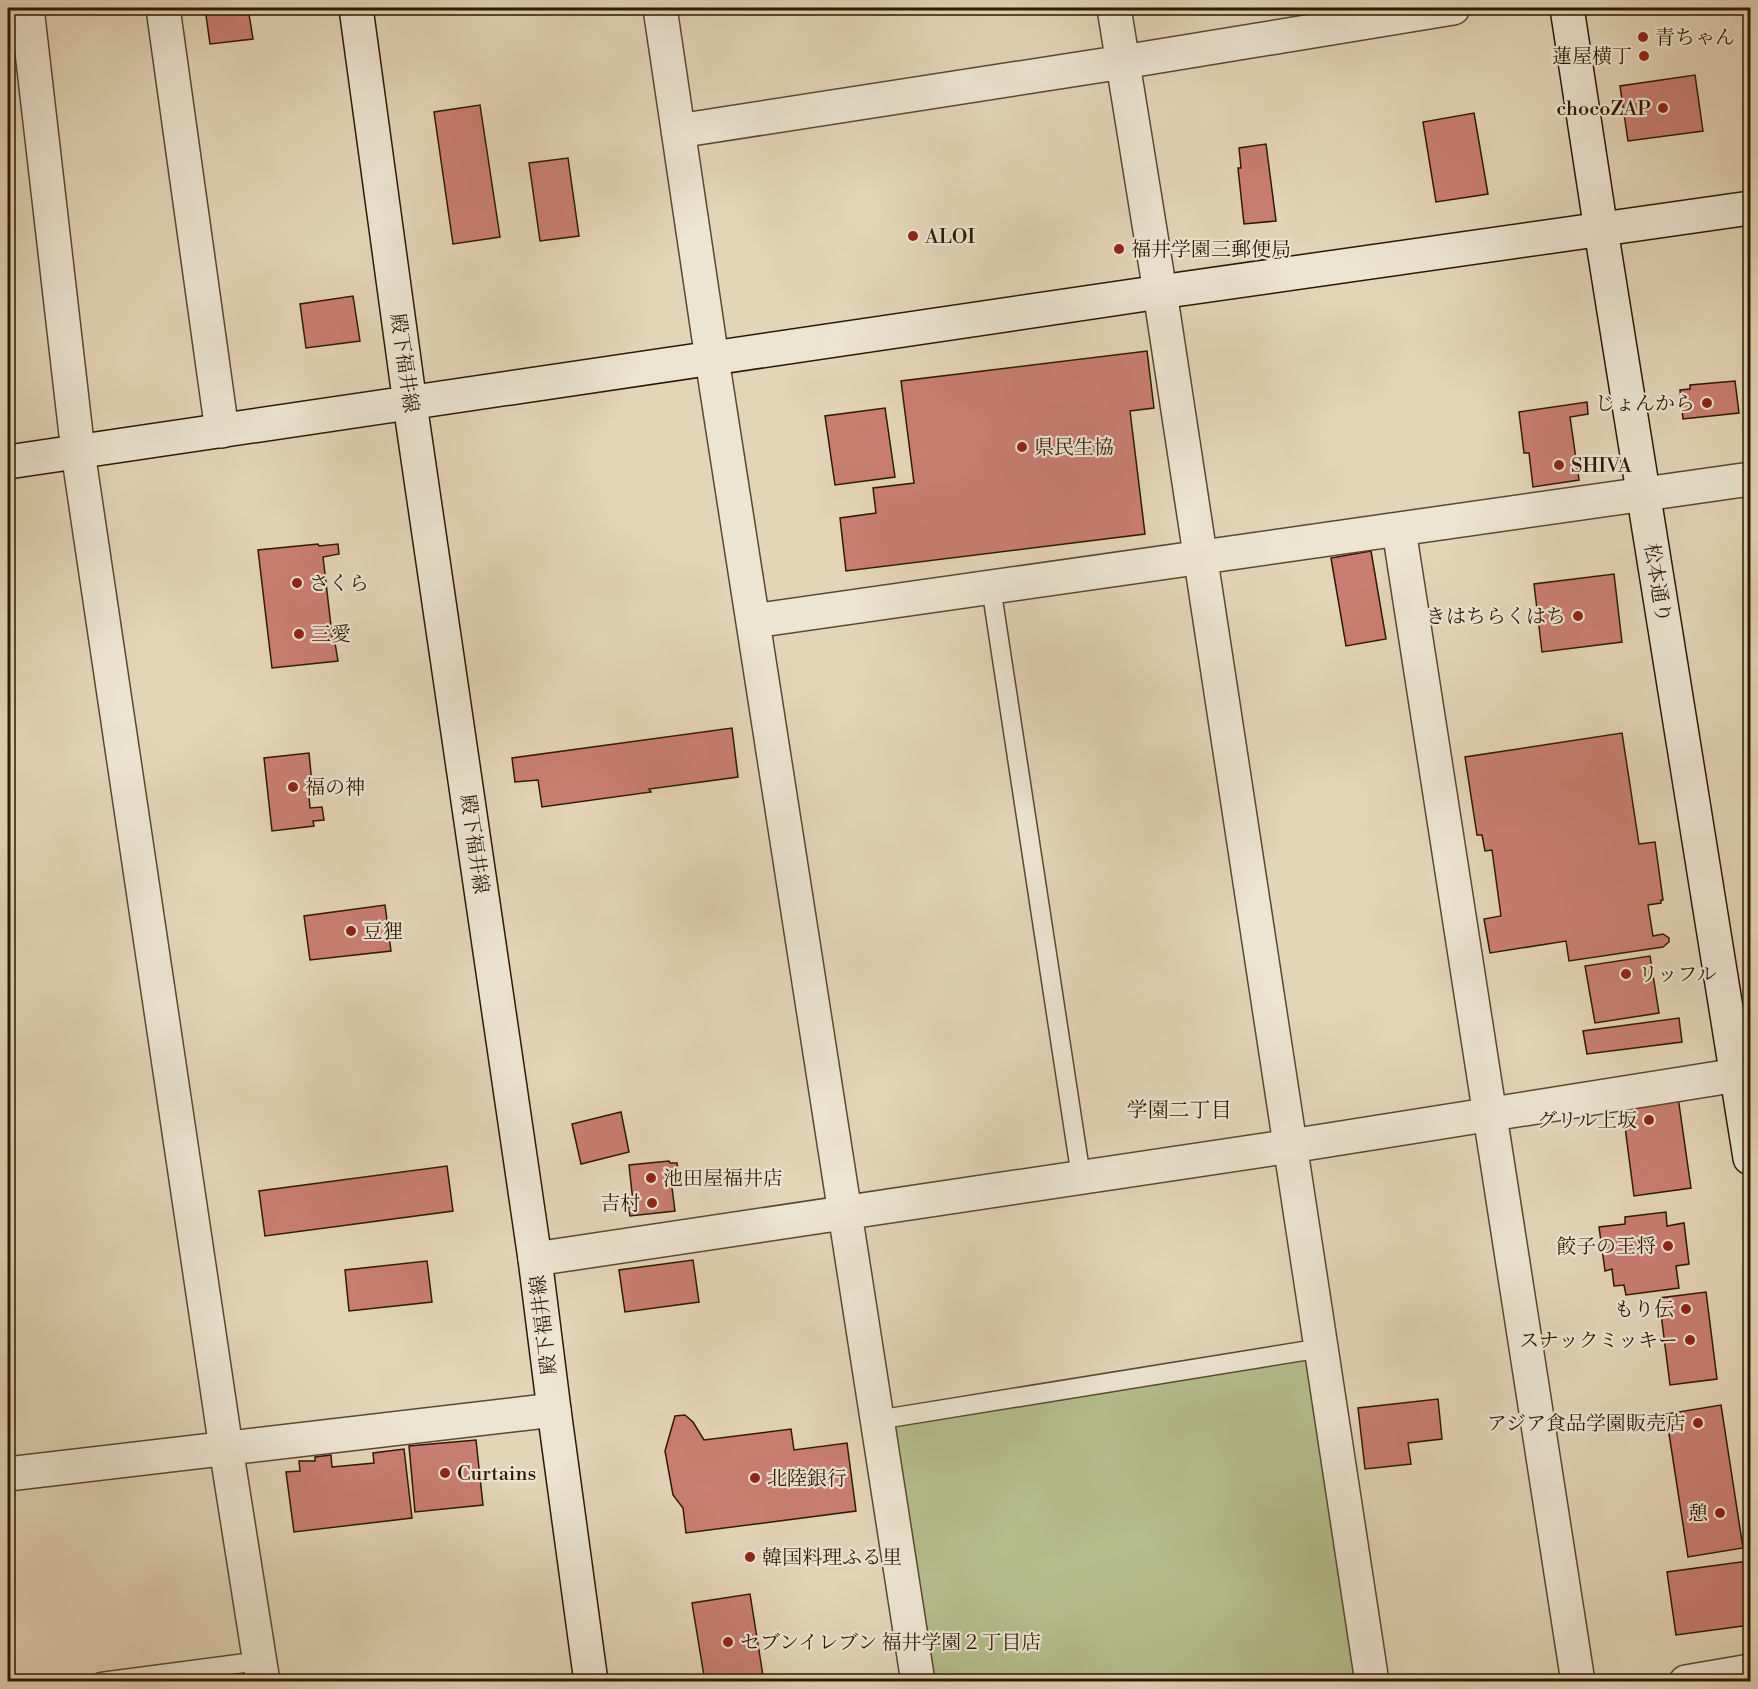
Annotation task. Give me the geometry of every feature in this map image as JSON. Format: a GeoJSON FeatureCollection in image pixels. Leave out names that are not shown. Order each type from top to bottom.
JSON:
{"type":"FeatureCollection","features":[{"type":"Feature","properties":{"kind":"street"},"geometry":{"type":"LineString","coordinates":[[27,8],[78,452],[226,1448],[262,1671]]}},
{"type":"Feature","properties":{"kind":"street"},"geometry":{"type":"LineString","coordinates":[[163,8],[222,431]]}},
{"type":"Feature","properties":{"kind":"street","name":"殿下福井線"},"geometry":{"type":"LineString","coordinates":[[356,8],[410,404],[535,1259],[591,1682]]}},
{"type":"Feature","properties":{"kind":"street"},"geometry":{"type":"LineString","coordinates":[[660,8],[712,359],[918,1682]]}},
{"type":"Feature","properties":{"kind":"street"},"geometry":{"type":"LineString","coordinates":[[1114,8],[1201,558],[1372,1682]]}},
{"type":"Feature","properties":{"kind":"street"},"geometry":{"type":"LineString","coordinates":[[678,131],[1453,8]]}},
{"type":"Feature","properties":{"kind":"street","name":"松本通り"},"geometry":{"type":"LineString","coordinates":[[1567,8],[1644,495],[1744,1074],[1750,1158]]}},
{"type":"Feature","properties":{"kind":"street"},"geometry":{"type":"LineString","coordinates":[[8,462],[1160,292],[1750,208]]}},
{"type":"Feature","properties":{"kind":"street"},"geometry":{"type":"LineString","coordinates":[[753,621],[1750,479]]}},
{"type":"Feature","properties":{"kind":"street"},"geometry":{"type":"LineString","coordinates":[[1399,530],[1578,1682]]}},
{"type":"Feature","properties":{"kind":"street"},"geometry":{"type":"LineString","coordinates":[[535,1259],[1291,1146],[1744,1074]]}},
{"type":"Feature","properties":{"kind":"street"},"geometry":{"type":"LineString","coordinates":[[8,1474],[554,1410]]}},
{"type":"Feature","properties":{"kind":"street"},"geometry":{"type":"LineString","coordinates":[[1686,1682],[1750,1671]]}},
{"type":"Feature","properties":{"kind":"lane"},"geometry":{"type":"LineString","coordinates":[[991,587],[1081,1177]]}},
{"type":"Feature","properties":{"kind":"lane"},"geometry":{"type":"LineString","coordinates":[[877,1420],[1322,1348]]}},
{"type":"Feature","properties":{"kind":"lane"},"geometry":{"type":"LineString","coordinates":[[101,1682],[262,1671]]}},
{"type":"Feature","properties":{"kind":"green space"},"geometry":{"type":"Polygon","coordinates":[[[1322,1348],[1372,1681],[918,1681],[877,1420],[1322,1348]]]}},
{"type":"Feature","properties":{"kind":"building"},"geometry":{"type":"Polygon","coordinates":[[[205,8],[248,8],[253,39],[210,44],[205,8]]]}},
{"type":"Feature","properties":{"kind":"building"},"geometry":{"type":"Polygon","coordinates":[[[1695,75],[1703,131],[1628,141],[1620,86],[1695,75]]]}},
{"type":"Feature","properties":{"kind":"building"},"geometry":{"type":"Polygon","coordinates":[[[480,105],[500,237],[453,244],[434,112],[480,105]]]}},
{"type":"Feature","properties":{"kind":"building"},"geometry":{"type":"Polygon","coordinates":[[[1474,113],[1488,194],[1436,202],[1423,122],[1474,113]]]}},
{"type":"Feature","properties":{"kind":"building"},"geometry":{"type":"Polygon","coordinates":[[[1266,144],[1276,221],[1244,224],[1238,168],[1241,168],[1239,148],[1266,144]]]}},
{"type":"Feature","properties":{"kind":"building"},"geometry":{"type":"Polygon","coordinates":[[[568,158],[579,236],[540,241],[529,163],[568,158]]]}},
{"type":"Feature","properties":{"kind":"building"},"geometry":{"type":"Polygon","coordinates":[[[353,296],[360,341],[306,348],[300,304],[353,296]]]}},
{"type":"Feature","properties":{"kind":"building","name":"県民生協"},"geometry":{"type":"Polygon","coordinates":[[[1147,351],[1154,408],[1130,411],[1145,534],[846,571],[840,518],[876,513],[873,488],[914,483],[901,381],[1147,351]]]}},
{"type":"Feature","properties":{"kind":"building"},"geometry":{"type":"Polygon","coordinates":[[[1735,381],[1739,413],[1683,419],[1680,390],[1690,389],[1690,385],[1735,381]]]}},
{"type":"Feature","properties":{"kind":"building"},"geometry":{"type":"Polygon","coordinates":[[[1587,402],[1588,414],[1570,417],[1579,480],[1533,487],[1529,453],[1524,453],[1519,412],[1587,402]]]}},
{"type":"Feature","properties":{"kind":"building"},"geometry":{"type":"Polygon","coordinates":[[[885,408],[895,477],[835,485],[825,416],[885,408]]]}},
{"type":"Feature","properties":{"kind":"building"},"geometry":{"type":"Polygon","coordinates":[[[318,544],[319,546],[338,544],[339,554],[323,557],[333,643],[335,643],[338,661],[272,668],[258,550],[318,544]]]}},
{"type":"Feature","properties":{"kind":"building"},"geometry":{"type":"Polygon","coordinates":[[[1371,551],[1386,639],[1346,646],[1331,558],[1371,551]]]}},
{"type":"Feature","properties":{"kind":"building"},"geometry":{"type":"Polygon","coordinates":[[[1614,574],[1622,642],[1542,652],[1534,584],[1614,574]]]}},
{"type":"Feature","properties":{"kind":"building"},"geometry":{"type":"Polygon","coordinates":[[[732,728],[738,777],[542,807],[538,780],[515,782],[512,758],[732,728]]]}},
{"type":"Feature","properties":{"kind":"building"},"geometry":{"type":"Polygon","coordinates":[[[1622,733],[1639,844],[1655,842],[1663,900],[1661,903],[1648,905],[1653,936],[1663,934],[1669,938],[1669,942],[1663,947],[1569,961],[1566,941],[1490,953],[1484,919],[1501,916],[1492,850],[1485,851],[1482,835],[1477,835],[1465,757],[1622,733]]]}},
{"type":"Feature","properties":{"kind":"building"},"geometry":{"type":"Polygon","coordinates":[[[309,753],[312,784],[308,785],[310,808],[322,807],[324,820],[313,821],[314,826],[272,831],[264,758],[309,753]]]}},
{"type":"Feature","properties":{"kind":"building"},"geometry":{"type":"Polygon","coordinates":[[[385,905],[391,951],[310,960],[304,916],[385,905]]]}},
{"type":"Feature","properties":{"kind":"building"},"geometry":{"type":"Polygon","coordinates":[[[1650,956],[1659,1013],[1595,1023],[1585,966],[1650,956]]]}},
{"type":"Feature","properties":{"kind":"building"},"geometry":{"type":"Polygon","coordinates":[[[1679,1018],[1682,1042],[1587,1054],[1583,1031],[1679,1018]]]}},
{"type":"Feature","properties":{"kind":"building"},"geometry":{"type":"Polygon","coordinates":[[[1678,1097],[1691,1188],[1634,1196],[1622,1104],[1678,1097]]]}},
{"type":"Feature","properties":{"kind":"building"},"geometry":{"type":"Polygon","coordinates":[[[621,1112],[629,1152],[581,1164],[572,1124],[621,1112]]]}},
{"type":"Feature","properties":{"kind":"building"},"geometry":{"type":"Polygon","coordinates":[[[669,1161],[677,1163],[679,1179],[671,1180],[675,1211],[630,1216],[628,1203],[633,1202],[629,1165],[669,1161]]]}},
{"type":"Feature","properties":{"kind":"building"},"geometry":{"type":"Polygon","coordinates":[[[447,1166],[453,1211],[265,1236],[259,1191],[447,1166]]]}},
{"type":"Feature","properties":{"kind":"building"},"geometry":{"type":"Polygon","coordinates":[[[1666,1212],[1667,1226],[1684,1223],[1689,1264],[1676,1266],[1679,1288],[1626,1295],[1624,1285],[1614,1286],[1612,1269],[1605,1271],[1599,1227],[1625,1224],[1625,1217],[1666,1212]]]}},
{"type":"Feature","properties":{"kind":"building"},"geometry":{"type":"Polygon","coordinates":[[[693,1260],[699,1302],[625,1312],[619,1270],[693,1260]]]}},
{"type":"Feature","properties":{"kind":"building"},"geometry":{"type":"Polygon","coordinates":[[[427,1261],[432,1302],[349,1311],[345,1270],[427,1261]]]}},
{"type":"Feature","properties":{"kind":"building"},"geometry":{"type":"Polygon","coordinates":[[[1706,1292],[1717,1379],[1670,1385],[1659,1298],[1706,1292]]]}},
{"type":"Feature","properties":{"kind":"building"},"geometry":{"type":"Polygon","coordinates":[[[1438,1399],[1442,1439],[1408,1443],[1411,1464],[1365,1469],[1358,1408],[1438,1399]]]}},
{"type":"Feature","properties":{"kind":"building"},"geometry":{"type":"Polygon","coordinates":[[[1721,1405],[1743,1548],[1688,1557],[1666,1414],[1721,1405]]]}},
{"type":"Feature","properties":{"kind":"building"},"geometry":{"type":"Polygon","coordinates":[[[685,1415],[693,1422],[704,1440],[791,1429],[794,1450],[847,1443],[856,1511],[686,1533],[683,1508],[673,1495],[665,1451],[675,1416],[685,1415]]]}},
{"type":"Feature","properties":{"kind":"building"},"geometry":{"type":"Polygon","coordinates":[[[476,1440],[483,1505],[415,1512],[409,1446],[476,1440]]]}},
{"type":"Feature","properties":{"kind":"building"},"geometry":{"type":"Polygon","coordinates":[[[404,1449],[412,1518],[294,1532],[286,1472],[300,1471],[299,1461],[315,1461],[315,1457],[331,1455],[332,1467],[374,1463],[373,1453],[404,1449]]]}},
{"type":"Feature","properties":{"kind":"building"},"geometry":{"type":"Polygon","coordinates":[[[1748,1561],[1750,1625],[1676,1635],[1667,1572],[1748,1561]]]}},
{"type":"Feature","properties":{"kind":"building","name":"セブンイレブン 福井学園２丁目店"},"geometry":{"type":"Polygon","coordinates":[[[750,1594],[764,1682],[705,1682],[692,1603],[750,1594]]]}},
{"type":"Feature","properties":{"kind":"place","name":"青ちゃん"},"geometry":{"type":"Point","coordinates":[1643,37]}},
{"type":"Feature","properties":{"kind":"place","name":"蓮屋横丁"},"geometry":{"type":"Point","coordinates":[1644,56]}},
{"type":"Feature","properties":{"kind":"place","name":"chocoZAP"},"geometry":{"type":"Point","coordinates":[1663,108]}},
{"type":"Feature","properties":{"kind":"place","name":"ALOI"},"geometry":{"type":"Point","coordinates":[913,236]}},
{"type":"Feature","properties":{"kind":"place","name":"福井学園三郵便局"},"geometry":{"type":"Point","coordinates":[1119,249]}},
{"type":"Feature","properties":{"kind":"place","name":"じょんから"},"geometry":{"type":"Point","coordinates":[1707,403]}},
{"type":"Feature","properties":{"kind":"place","name":"県民生協"},"geometry":{"type":"Point","coordinates":[1022,447]}},
{"type":"Feature","properties":{"kind":"place","name":"SHIVA"},"geometry":{"type":"Point","coordinates":[1559,465]}},
{"type":"Feature","properties":{"kind":"place","name":"さくら"},"geometry":{"type":"Point","coordinates":[297,583]}},
{"type":"Feature","properties":{"kind":"place","name":"きはちらくはち"},"geometry":{"type":"Point","coordinates":[1578,616]}},
{"type":"Feature","properties":{"kind":"place","name":"三愛"},"geometry":{"type":"Point","coordinates":[299,634]}},
{"type":"Feature","properties":{"kind":"place","name":"福の神"},"geometry":{"type":"Point","coordinates":[293,787]}},
{"type":"Feature","properties":{"kind":"place","name":"豆狸"},"geometry":{"type":"Point","coordinates":[351,931]}},
{"type":"Feature","properties":{"kind":"place","name":"リッフル"},"geometry":{"type":"Point","coordinates":[1626,974]}},
{"type":"Feature","properties":{"kind":"place","name":"グリル上坂"},"geometry":{"type":"Point","coordinates":[1649,1120]}},
{"type":"Feature","properties":{"kind":"place","name":"池田屋福井店"},"geometry":{"type":"Point","coordinates":[651,1178]}},
{"type":"Feature","properties":{"kind":"place","name":"吉村"},"geometry":{"type":"Point","coordinates":[652,1203]}},
{"type":"Feature","properties":{"kind":"place","name":"餃子の王将"},"geometry":{"type":"Point","coordinates":[1668,1246]}},
{"type":"Feature","properties":{"kind":"place","name":"もり伝"},"geometry":{"type":"Point","coordinates":[1686,1309]}},
{"type":"Feature","properties":{"kind":"place","name":"スナックミッキー"},"geometry":{"type":"Point","coordinates":[1690,1340]}},
{"type":"Feature","properties":{"kind":"place","name":"アジア食品学園販売店"},"geometry":{"type":"Point","coordinates":[1698,1423]}},
{"type":"Feature","properties":{"kind":"place","name":"Curtains"},"geometry":{"type":"Point","coordinates":[445,1473]}},
{"type":"Feature","properties":{"kind":"place","name":"北陸銀行"},"geometry":{"type":"Point","coordinates":[755,1478]}},
{"type":"Feature","properties":{"kind":"place","name":"憩"},"geometry":{"type":"Point","coordinates":[1720,1513]}},
{"type":"Feature","properties":{"kind":"place","name":"韓国料理ふる里"},"geometry":{"type":"Point","coordinates":[750,1557]}},
{"type":"Feature","properties":{"kind":"place","name":"セブンイレブン 福井学園２丁目店"},"geometry":{"type":"Point","coordinates":[728,1642]}},
{"type":"Feature","properties":{"kind":"district","name":"学園二丁目"},"geometry":{"type":"Point","coordinates":[1179,1110]}}]}
